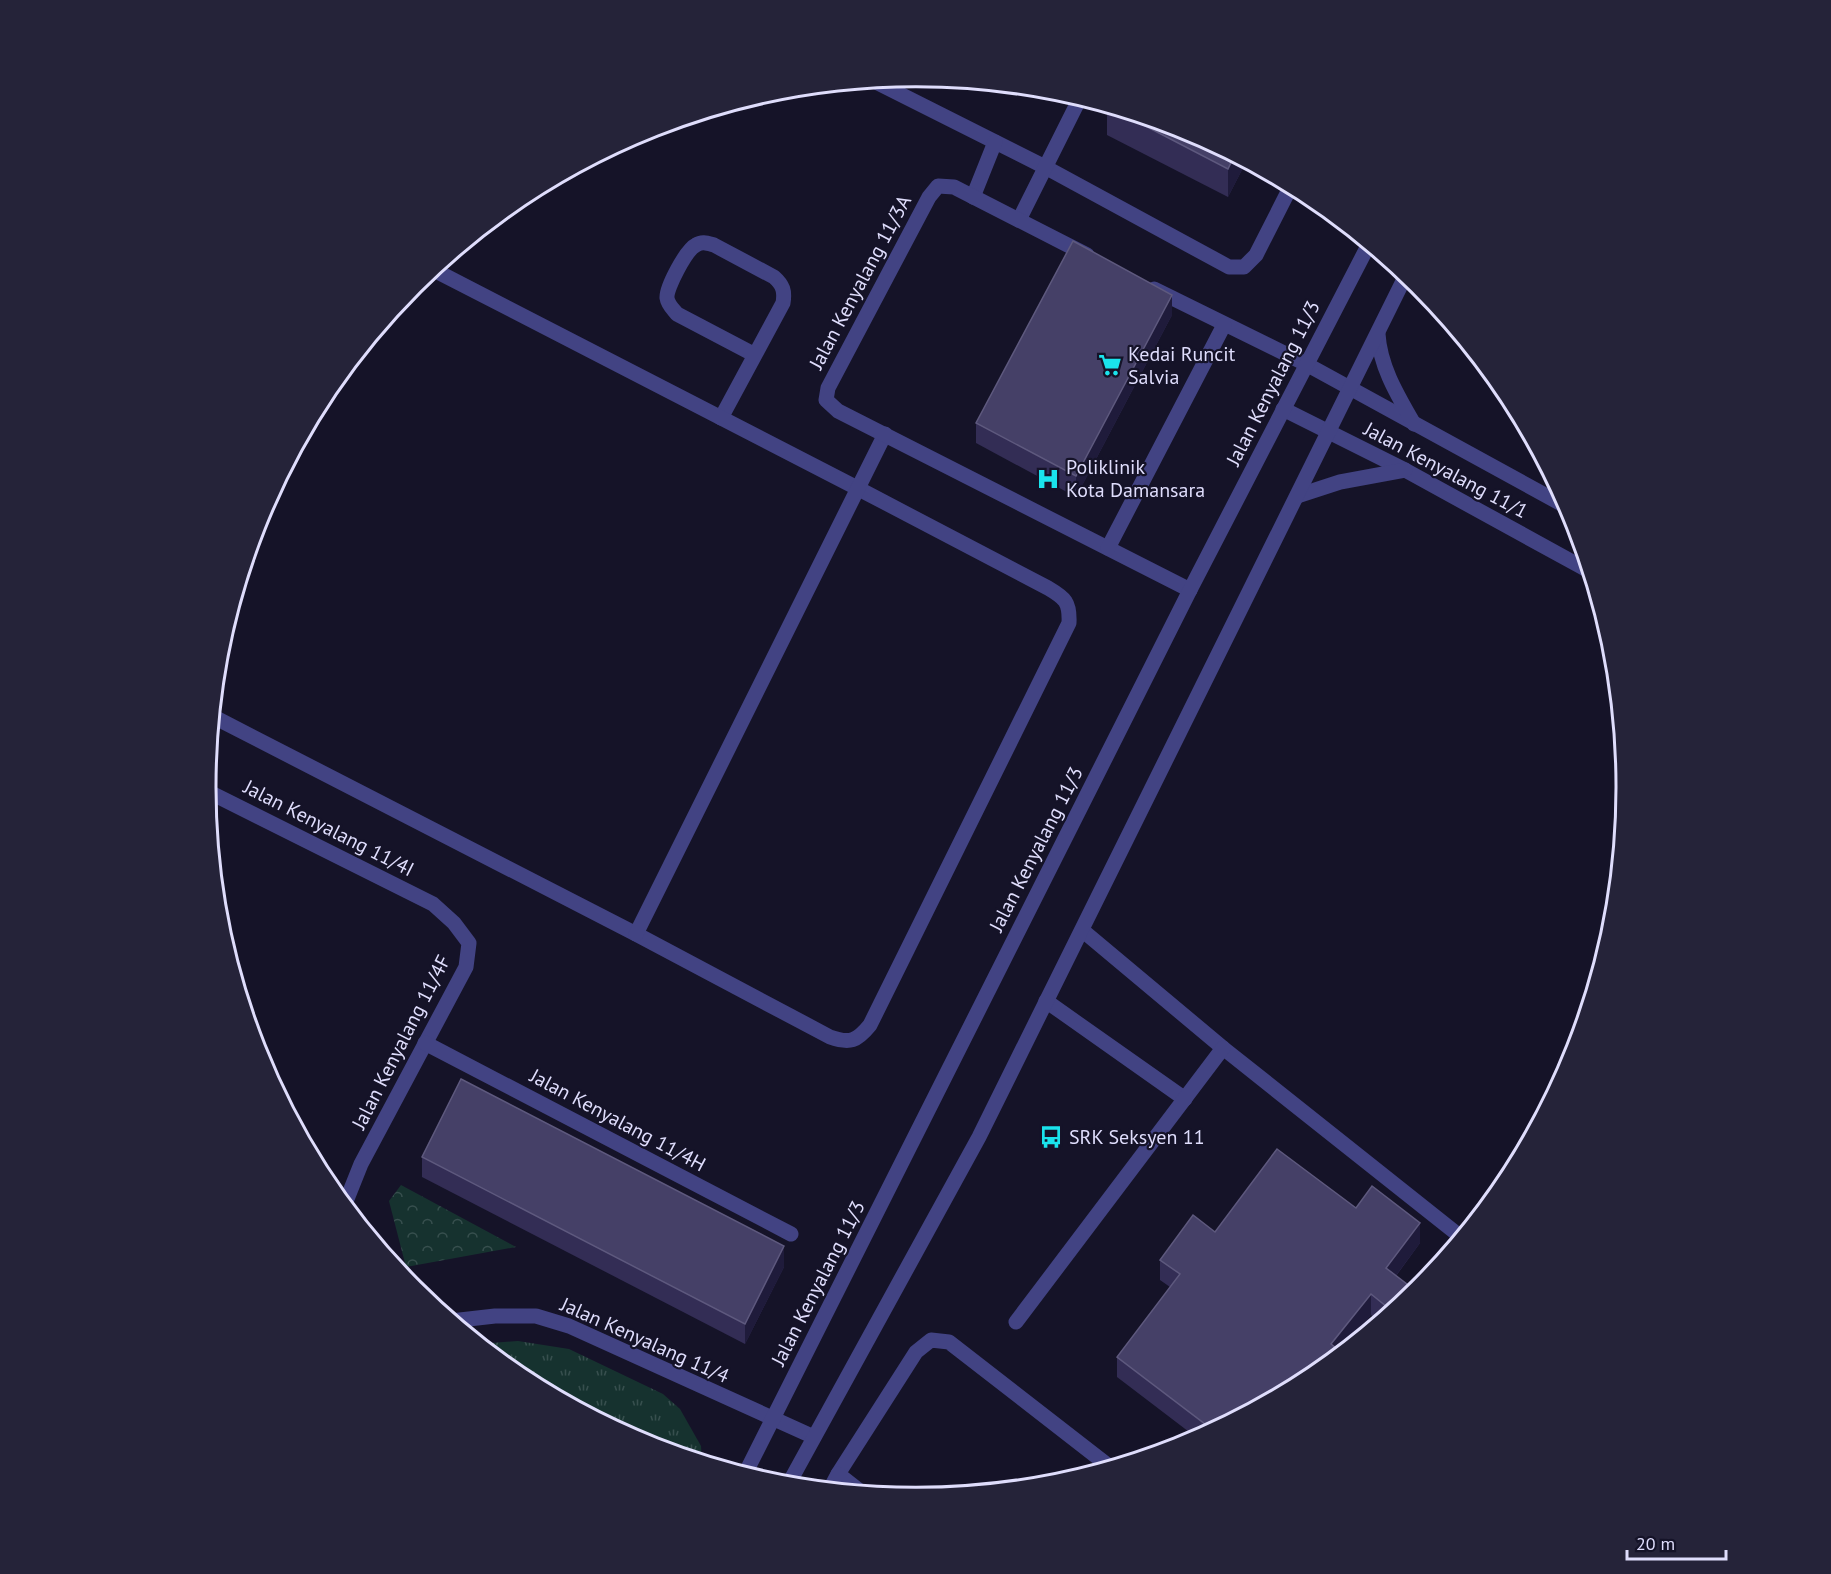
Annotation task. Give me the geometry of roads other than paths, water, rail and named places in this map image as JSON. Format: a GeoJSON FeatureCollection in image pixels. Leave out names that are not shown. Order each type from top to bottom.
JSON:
{"type":"FeatureCollection","features":[{"type":"Feature","properties":{"kind":"street"},"geometry":{"type":"LineString","coordinates":[[887,88],[1045,167],[1229,267],[1244,267],[1256,255],[1287,194]]}},
{"type":"Feature","properties":{"kind":"street"},"geometry":{"type":"LineString","coordinates":[[1019,220],[1076,106]]}},
{"type":"Feature","properties":{"kind":"street"},"geometry":{"type":"LineString","coordinates":[[973,197],[995,142]]}},
{"type":"Feature","properties":{"kind":"street","name":"Jalan Kenyalang 11/3A"},"geometry":{"type":"LineString","coordinates":[[1101,262],[954,187],[938,186],[929,197],[828,388],[826,400],[838,411],[1190,590]]}},
{"type":"Feature","properties":{"kind":"street"},"geometry":{"type":"LineString","coordinates":[[722,418],[783,303],[785,293],[782,284],[774,277],[714,244],[704,242],[694,245],[687,252],[669,287],[667,297],[670,307],[677,314],[755,355]]}},
{"type":"Feature","properties":{"kind":"street","name":"Jalan Kenyalang 11/3"},"geometry":{"type":"LineString","coordinates":[[749,1467],[1190,590],[1365,251]]}},
{"type":"Feature","properties":{"kind":"street"},"geometry":{"type":"LineString","coordinates":[[219,720],[636,934],[830,1037],[842,1041],[852,1040],[862,1035],[870,1024],[1069,623],[1070,613],[1067,602],[1053,591],[859,489],[441,273]]}},
{"type":"Feature","properties":{"kind":"street"},"geometry":{"type":"LineString","coordinates":[[1142,283],[1306,364]]}},
{"type":"Feature","properties":{"kind":"street"},"geometry":{"type":"LineString","coordinates":[[793,1476],[979,1137],[1401,284]]}},
{"type":"Feature","properties":{"kind":"street"},"geometry":{"type":"LineString","coordinates":[[1108,548],[1224,325]]}},
{"type":"Feature","properties":{"kind":"street"},"geometry":{"type":"LineString","coordinates":[[1378,331],[1379,351],[1393,387],[1414,424]]}},
{"type":"Feature","properties":{"kind":"street","name":"Jalan Kenyalang 11/1"},"geometry":{"type":"LineString","coordinates":[[1306,364],[1553,500]]}},
{"type":"Feature","properties":{"kind":"street","name":"Jalan Kenyalang 11/1"},"geometry":{"type":"LineString","coordinates":[[1283,409],[1406,470],[1579,566]]}},
{"type":"Feature","properties":{"kind":"street"},"geometry":{"type":"LineString","coordinates":[[636,934],[885,434]]}},
{"type":"Feature","properties":{"kind":"street"},"geometry":{"type":"LineString","coordinates":[[1297,496],[1340,482],[1406,470]]}},
{"type":"Feature","properties":{"kind":"street","name":"Jalan Kenyalang 11/4I"},"geometry":{"type":"LineString","coordinates":[[216,796],[433,904]]}},
{"type":"Feature","properties":{"kind":"street","name":"Jalan Kenyalang 11/4F"},"geometry":{"type":"LineString","coordinates":[[347,1196],[361,1164],[466,967],[469,944],[454,923],[433,904]]}},
{"type":"Feature","properties":{"kind":"street"},"geometry":{"type":"LineString","coordinates":[[1082,930],[1223,1048],[1455,1232]]}},
{"type":"Feature","properties":{"kind":"street"},"geometry":{"type":"LineString","coordinates":[[1046,1001],[1185,1099]]}},
{"type":"Feature","properties":{"kind":"street","name":"Jalan Kenyalang 11/4H"},"geometry":{"type":"LineString","coordinates":[[425,1043],[791,1234]]}},
{"type":"Feature","properties":{"kind":"street"},"geometry":{"type":"LineString","coordinates":[[1016,1322],[1223,1048]]}},
{"type":"Feature","properties":{"kind":"street","name":"Jalan Kenyalang 11/4"},"geometry":{"type":"LineString","coordinates":[[462,1320],[495,1316],[536,1316],[569,1326],[814,1437]]}},
{"type":"Feature","properties":{"kind":"street"},"geometry":{"type":"LineString","coordinates":[[834,1482],[916,1352],[931,1340],[949,1342],[1103,1461]]}},
{"type":"Feature","properties":{"kind":"street"},"geometry":{"type":"LineString","coordinates":[[838,1474],[851,1484]]}},
{"type":"Feature","properties":{"kind":"place","name":"Kedai Runcit Salvia"},"geometry":{"type":"Point","coordinates":[1110,365]}},
{"type":"Feature","properties":{"kind":"place","name":"Poliklinik Kota Damansara"},"geometry":{"type":"Point","coordinates":[1048,479]}},
{"type":"Feature","properties":{"kind":"place","name":"SRK Seksyen 11"},"geometry":{"type":"Point","coordinates":[1051,1137]}}]}
